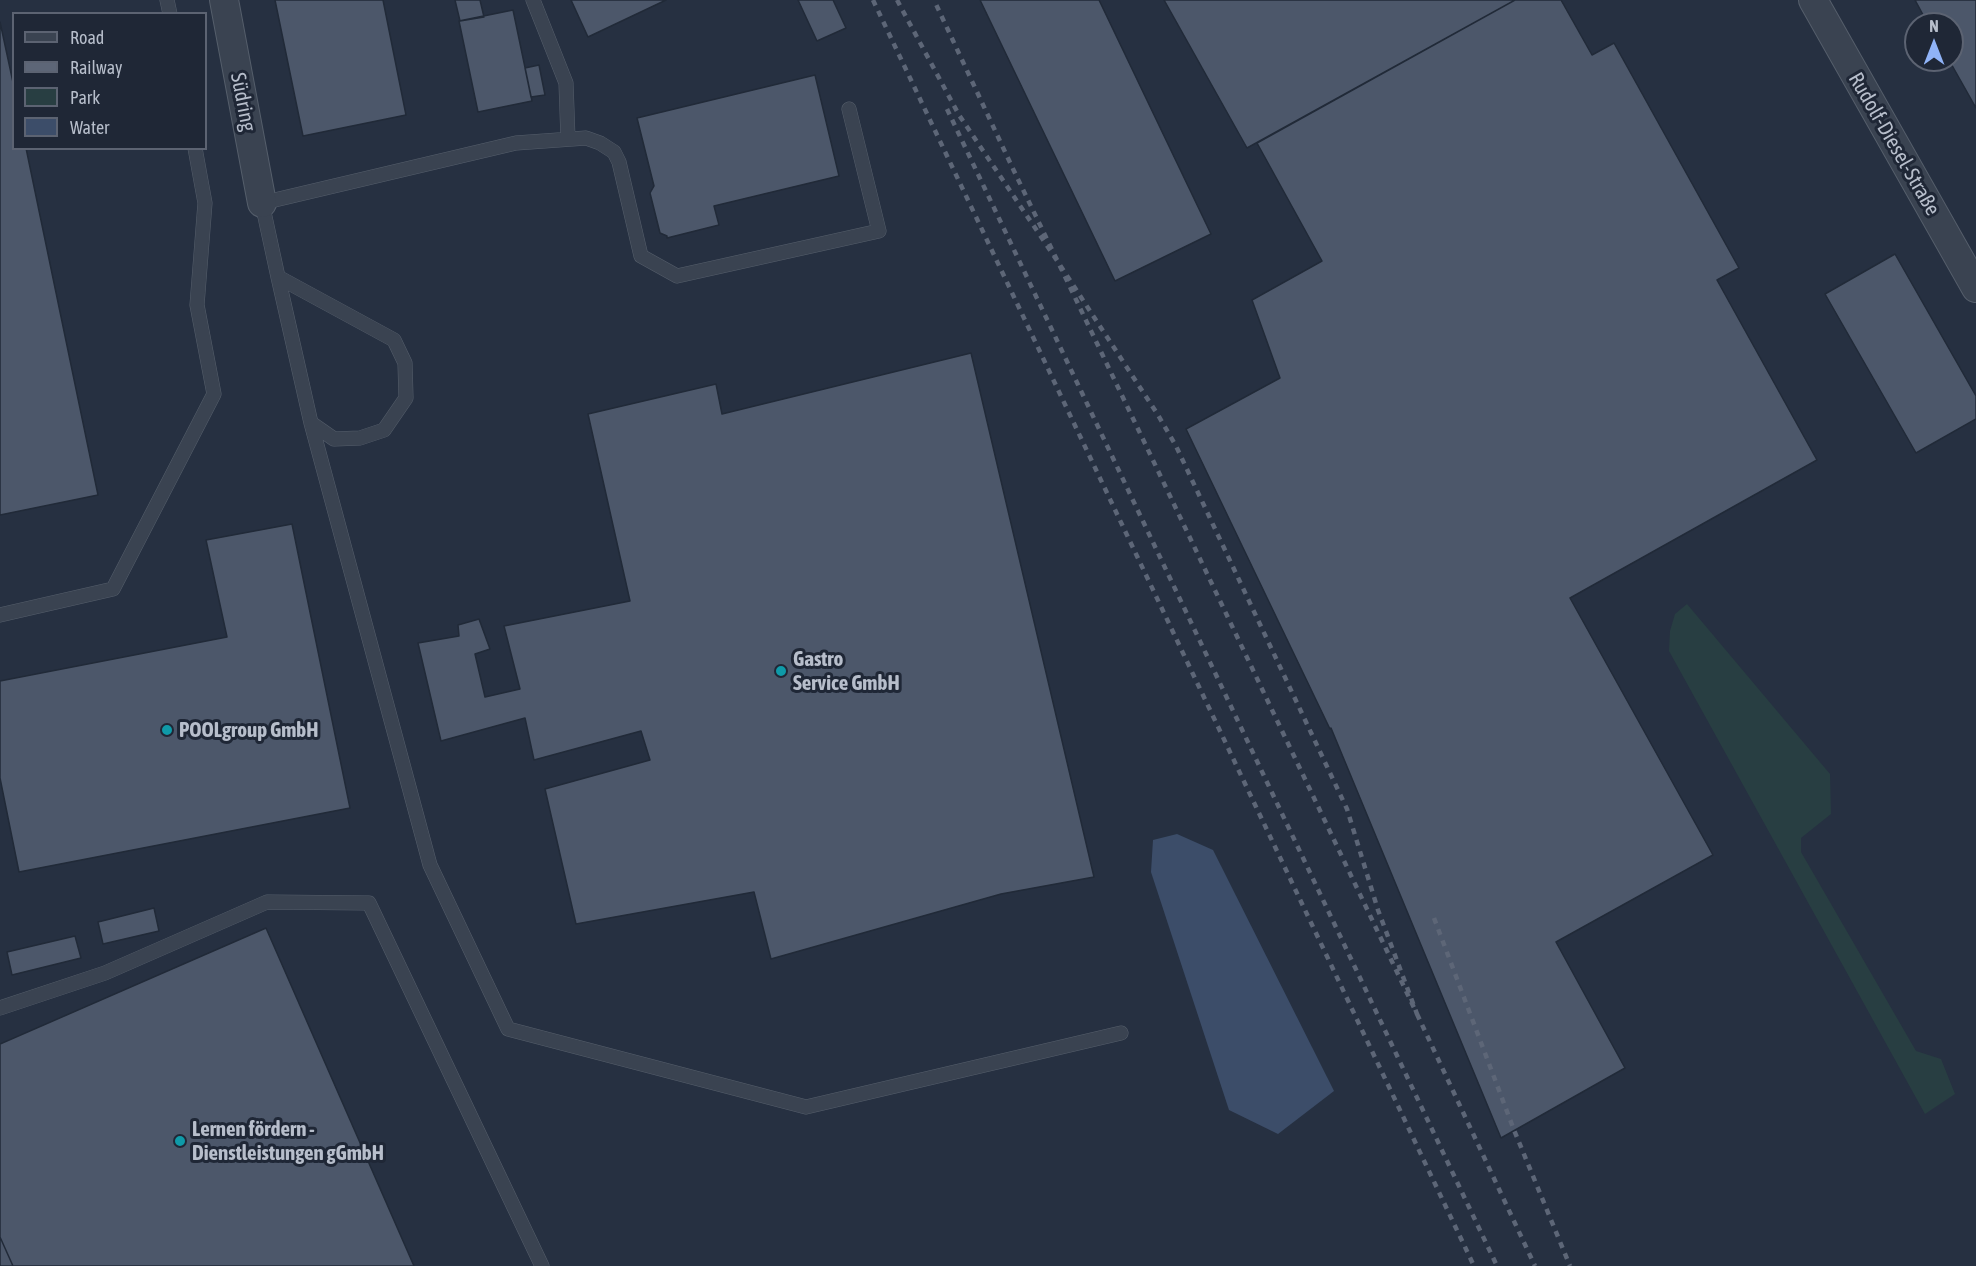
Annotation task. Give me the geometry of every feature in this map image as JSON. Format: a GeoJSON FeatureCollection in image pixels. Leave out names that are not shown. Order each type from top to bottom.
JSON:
{"type":"FeatureCollection","features":[{"type":"Feature","properties":{"kind":"street","name":"Südring"},"geometry":{"type":"LineString","coordinates":[[224,0],[262,203]]}},
{"type":"Feature","properties":{"kind":"street","name":"Rudolf-Diesel-Straße"},"geometry":{"type":"LineString","coordinates":[[1812,0],[1976,288]]}},
{"type":"Feature","properties":{"kind":"lane"},"geometry":{"type":"LineString","coordinates":[[533,0],[566,82],[568,139]]}},
{"type":"Feature","properties":{"kind":"lane"},"geometry":{"type":"LineString","coordinates":[[849,109],[879,231],[677,276],[641,256],[619,162],[614,152],[586,138],[516,143],[262,203],[311,423],[430,865],[507,1029],[806,1107],[1121,1033]]}},
{"type":"Feature","properties":{"kind":"lane"},"geometry":{"type":"LineString","coordinates":[[0,615],[113,589],[214,394],[197,305],[205,203],[195,150]]}},
{"type":"Feature","properties":{"kind":"lane"},"geometry":{"type":"LineString","coordinates":[[278,277],[394,340],[405,363],[406,398],[384,430],[360,438],[334,439],[311,423]]}},
{"type":"Feature","properties":{"kind":"lane"},"geometry":{"type":"LineString","coordinates":[[0,1008],[105,973],[267,902],[369,903],[542,1266]]}},
{"type":"Feature","properties":{"kind":"green space"},"geometry":{"type":"Polygon","coordinates":[[[1687,604],[1830,774],[1831,814],[1801,838],[1801,852],[1916,1051],[1941,1059],[1955,1094],[1925,1114],[1669,651],[1670,631],[1675,614],[1687,604]]]}},
{"type":"Feature","properties":{"kind":"water"},"geometry":{"type":"Polygon","coordinates":[[[1177,834],[1213,850],[1334,1091],[1278,1134],[1229,1110],[1151,872],[1153,840],[1177,834]]]}},
{"type":"Feature","properties":{"kind":"building"},"geometry":{"type":"Polygon","coordinates":[[[275,0],[383,0],[406,115],[303,136],[275,0]]]}},
{"type":"Feature","properties":{"kind":"building"},"geometry":{"type":"Polygon","coordinates":[[[455,0],[480,0],[484,17],[460,21],[455,0]]]}},
{"type":"Feature","properties":{"kind":"building"},"geometry":{"type":"Polygon","coordinates":[[[571,0],[666,0],[588,37],[571,0]]]}},
{"type":"Feature","properties":{"kind":"building"},"geometry":{"type":"Polygon","coordinates":[[[798,0],[833,0],[846,28],[817,41],[798,0]]]}},
{"type":"Feature","properties":{"kind":"building"},"geometry":{"type":"Polygon","coordinates":[[[980,0],[1099,0],[1211,234],[1115,281],[980,0]]]}},
{"type":"Feature","properties":{"kind":"building"},"geometry":{"type":"Polygon","coordinates":[[[1164,0],[1515,0],[1247,148],[1164,0]]]}},
{"type":"Feature","properties":{"kind":"building"},"geometry":{"type":"Polygon","coordinates":[[[1515,0],[1561,0],[1592,55],[1614,43],[1739,268],[1717,280],[1817,460],[1570,598],[1713,855],[1556,942],[1625,1068],[1501,1138],[1331,728],[1186,429],[1280,378],[1252,300],[1322,261],[1257,143],[1515,0]]]}},
{"type":"Feature","properties":{"kind":"building"},"geometry":{"type":"Polygon","coordinates":[[[1915,0],[1976,0],[1976,108],[1956,72],[1964,72],[1964,12],[1922,12],[1915,0]]]}},
{"type":"Feature","properties":{"kind":"building"},"geometry":{"type":"Polygon","coordinates":[[[513,10],[532,101],[478,112],[459,21],[513,10]]]}},
{"type":"Feature","properties":{"kind":"building"},"geometry":{"type":"Polygon","coordinates":[[[0,22],[12,78],[12,150],[26,150],[98,495],[0,515],[0,22]]]}},
{"type":"Feature","properties":{"kind":"building"},"geometry":{"type":"Polygon","coordinates":[[[539,65],[545,95],[531,97],[525,68],[539,65]]]}},
{"type":"Feature","properties":{"kind":"building"},"geometry":{"type":"Polygon","coordinates":[[[815,75],[839,176],[714,206],[719,225],[667,238],[660,233],[650,193],[654,186],[637,118],[815,75]]]}},
{"type":"Feature","properties":{"kind":"building"},"geometry":{"type":"Polygon","coordinates":[[[1895,254],[1976,396],[1976,419],[1916,453],[1825,294],[1895,254]]]}},
{"type":"Feature","properties":{"kind":"building","name":"Gastro Service GmbH"},"geometry":{"type":"Polygon","coordinates":[[[971,353],[1094,877],[1001,894],[771,959],[754,892],[576,924],[545,789],[650,760],[641,731],[534,760],[525,718],[441,741],[418,643],[459,636],[458,625],[479,619],[490,649],[475,654],[485,697],[520,689],[504,626],[630,601],[588,414],[716,384],[722,414],[971,353]]]}},
{"type":"Feature","properties":{"kind":"building","name":"POOLgroup GmbH"},"geometry":{"type":"Polygon","coordinates":[[[292,524],[350,808],[19,872],[0,778],[0,681],[227,637],[206,540],[292,524]]]}},
{"type":"Feature","properties":{"kind":"building"},"geometry":{"type":"Polygon","coordinates":[[[154,908],[159,931],[103,944],[98,922],[154,908]]]}},
{"type":"Feature","properties":{"kind":"building","name":"Lernen fördern - Dienstleistungen gGmbH"},"geometry":{"type":"Polygon","coordinates":[[[266,928],[414,1266],[13,1266],[0,1237],[0,1044],[266,928]]]}},
{"type":"Feature","properties":{"kind":"building"},"geometry":{"type":"Polygon","coordinates":[[[75,936],[81,958],[12,975],[7,952],[75,936]]]}},
{"type":"Feature","properties":{"kind":"building"},"geometry":{"type":"Polygon","coordinates":[[[0,1237],[13,1266],[0,1266],[0,1237]]]}},
{"type":"Feature","properties":{"kind":"railway"},"geometry":{"type":"LineString","coordinates":[[873,0],[1474,1266]]}},
{"type":"Feature","properties":{"kind":"railway"},"geometry":{"type":"LineString","coordinates":[[897,0],[959,115],[1058,262],[1176,446],[1347,809],[1378,910],[1417,1014],[1150,454],[1058,262],[1014,171],[934,0]]}},
{"type":"Feature","properties":{"kind":"railway"},"geometry":{"type":"LineString","coordinates":[[947,109],[1497,1266]]}},
{"type":"Feature","properties":{"kind":"railway"},"geometry":{"type":"LineString","coordinates":[[1434,918],[1514,1130],[1570,1266]]}},
{"type":"Feature","properties":{"kind":"railway"},"geometry":{"type":"LineString","coordinates":[[1417,1014],[1535,1266]]}},
{"type":"Feature","properties":{"kind":"place","name":"Gastro Service GmbH"},"geometry":{"type":"Point","coordinates":[781,671]}},
{"type":"Feature","properties":{"kind":"place","name":"POOLgroup GmbH"},"geometry":{"type":"Point","coordinates":[167,730]}},
{"type":"Feature","properties":{"kind":"place","name":"Lernen fördern - Dienstleistungen gGmbH"},"geometry":{"type":"Point","coordinates":[180,1141]}}]}
